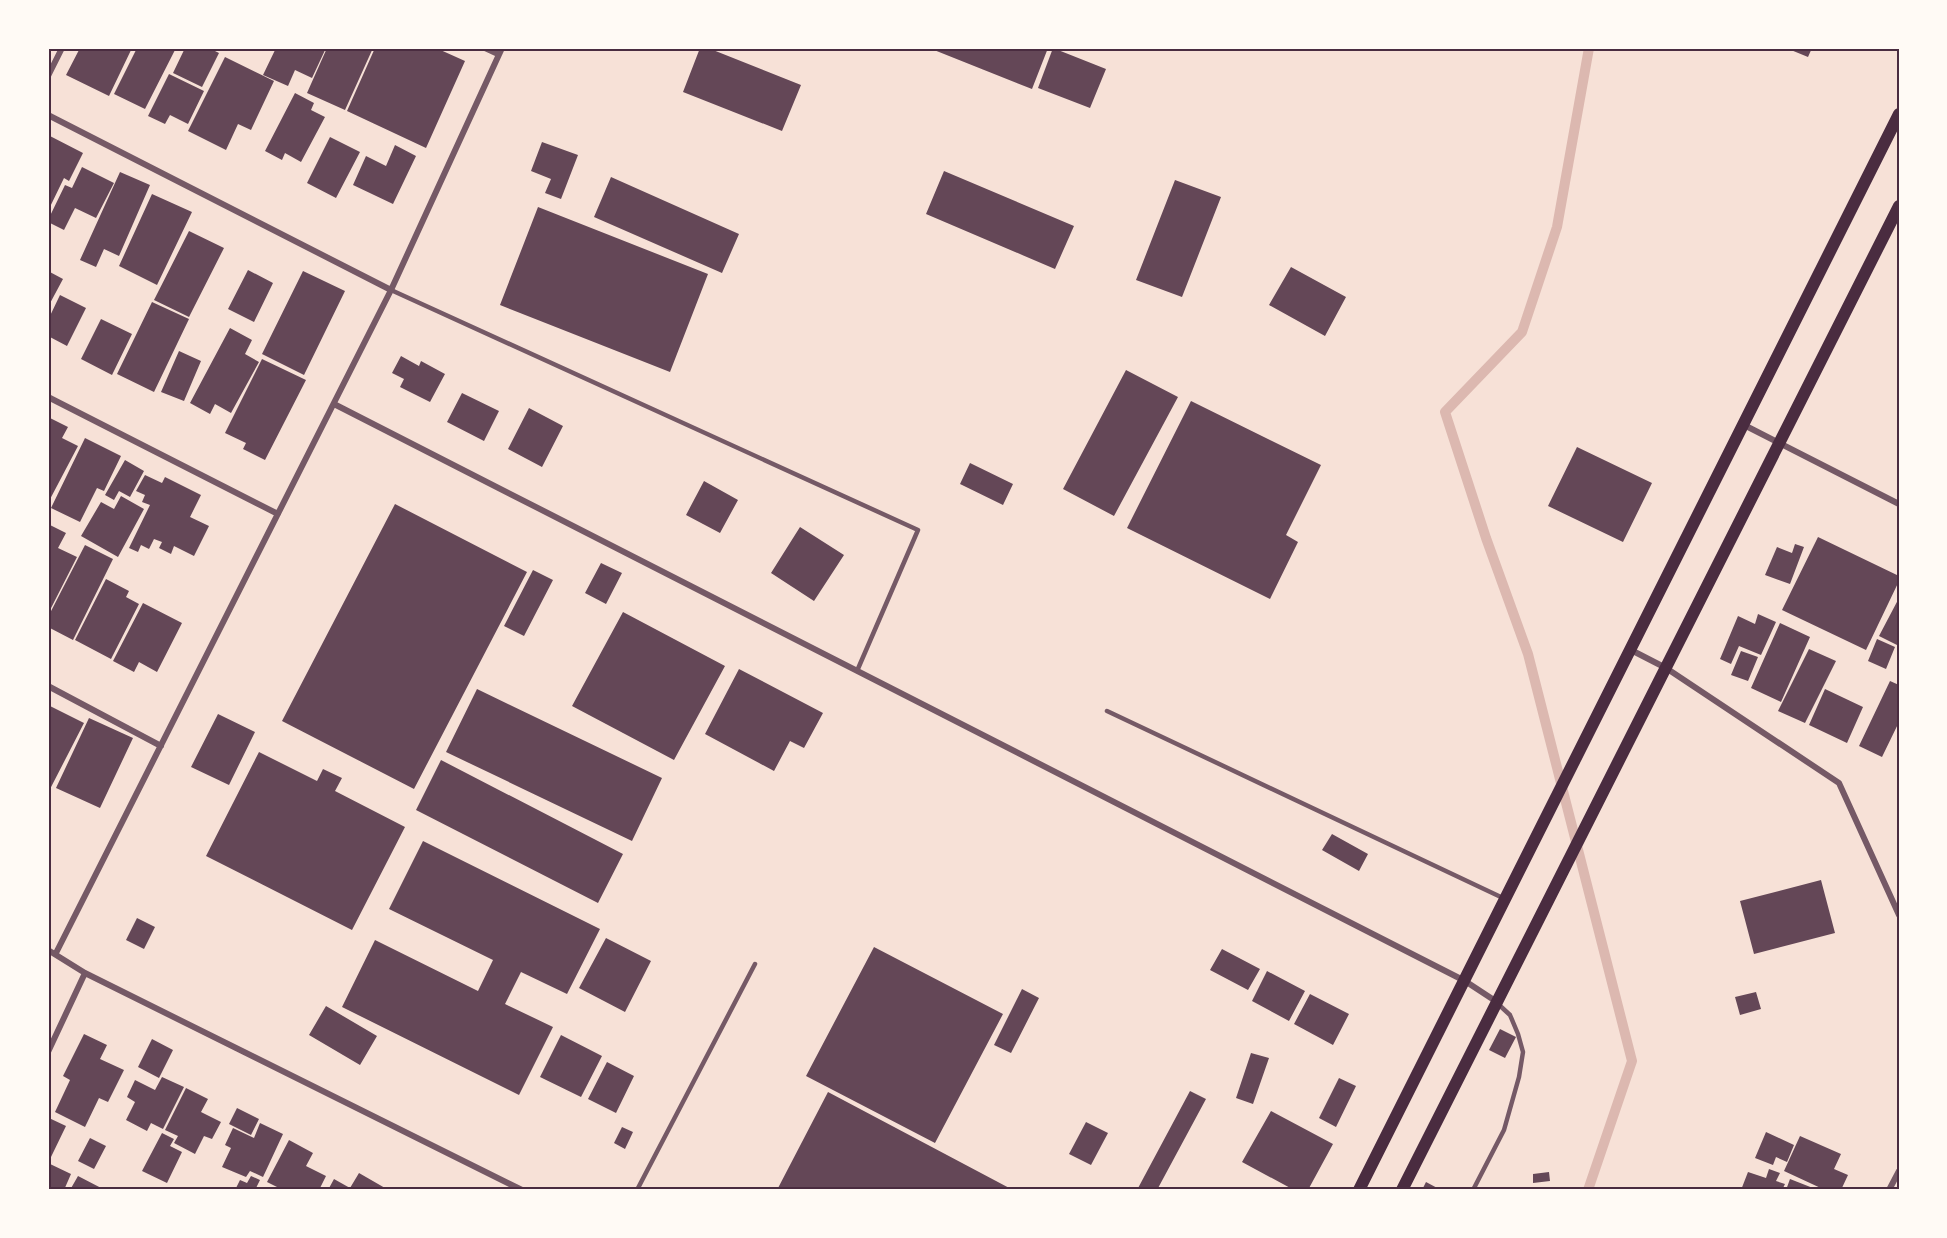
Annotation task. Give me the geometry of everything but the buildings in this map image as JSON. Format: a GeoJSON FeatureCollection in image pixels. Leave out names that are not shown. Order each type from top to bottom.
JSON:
{"type":"FeatureCollection","features":[{"type":"Feature","properties":{"kind":"main road"},"geometry":{"type":"LineString","coordinates":[[1359,1190],[1899,114]]}},
{"type":"Feature","properties":{"kind":"main road"},"geometry":{"type":"LineString","coordinates":[[1402,1190],[1899,206]]}},
{"type":"Feature","properties":{"kind":"street"},"geometry":{"type":"LineString","coordinates":[[48,76],[63,48]]}},
{"type":"Feature","properties":{"kind":"street"},"geometry":{"type":"LineString","coordinates":[[56,953],[392,290],[500,51],[485,48]]}},
{"type":"Feature","properties":{"kind":"street"},"geometry":{"type":"LineString","coordinates":[[48,115],[392,290]]}},
{"type":"Feature","properties":{"kind":"street"},"geometry":{"type":"LineString","coordinates":[[48,397],[278,514]]}},
{"type":"Feature","properties":{"kind":"street"},"geometry":{"type":"LineString","coordinates":[[334,404],[1465,981],[1497,1002]]}},
{"type":"Feature","properties":{"kind":"street"},"geometry":{"type":"LineString","coordinates":[[1744,424],[1899,504]]}},
{"type":"Feature","properties":{"kind":"street"},"geometry":{"type":"LineString","coordinates":[[1631,650],[1665,668],[1839,783],[1899,915]]}},
{"type":"Feature","properties":{"kind":"street"},"geometry":{"type":"LineString","coordinates":[[48,686],[160,746]]}},
{"type":"Feature","properties":{"kind":"street"},"geometry":{"type":"LineString","coordinates":[[48,950],[85,973],[522,1190]]}},
{"type":"Feature","properties":{"kind":"street"},"geometry":{"type":"LineString","coordinates":[[48,1052],[85,973]]}},
{"type":"Feature","properties":{"kind":"street"},"geometry":{"type":"LineString","coordinates":[[1889,1190],[1899,1171]]}},
{"type":"Feature","properties":{"kind":"lane"},"geometry":{"type":"LineString","coordinates":[[392,290],[918,530],[857,671]]}},
{"type":"Feature","properties":{"kind":"lane"},"geometry":{"type":"LineString","coordinates":[[1107,711],[1506,899]]}},
{"type":"Feature","properties":{"kind":"lane"},"geometry":{"type":"LineString","coordinates":[[637,1190],[755,964]]}},
{"type":"Feature","properties":{"kind":"lane"},"geometry":{"type":"LineString","coordinates":[[1473,1190],[1504,1130],[1519,1077],[1523,1052],[1510,1016],[1497,1002]]}},
{"type":"Feature","properties":{"kind":"waterway"},"geometry":{"type":"LineString","coordinates":[[1588,1190],[1632,1061],[1528,654],[1486,538],[1445,412],[1522,332],[1557,227],[1589,48]]}}]}
